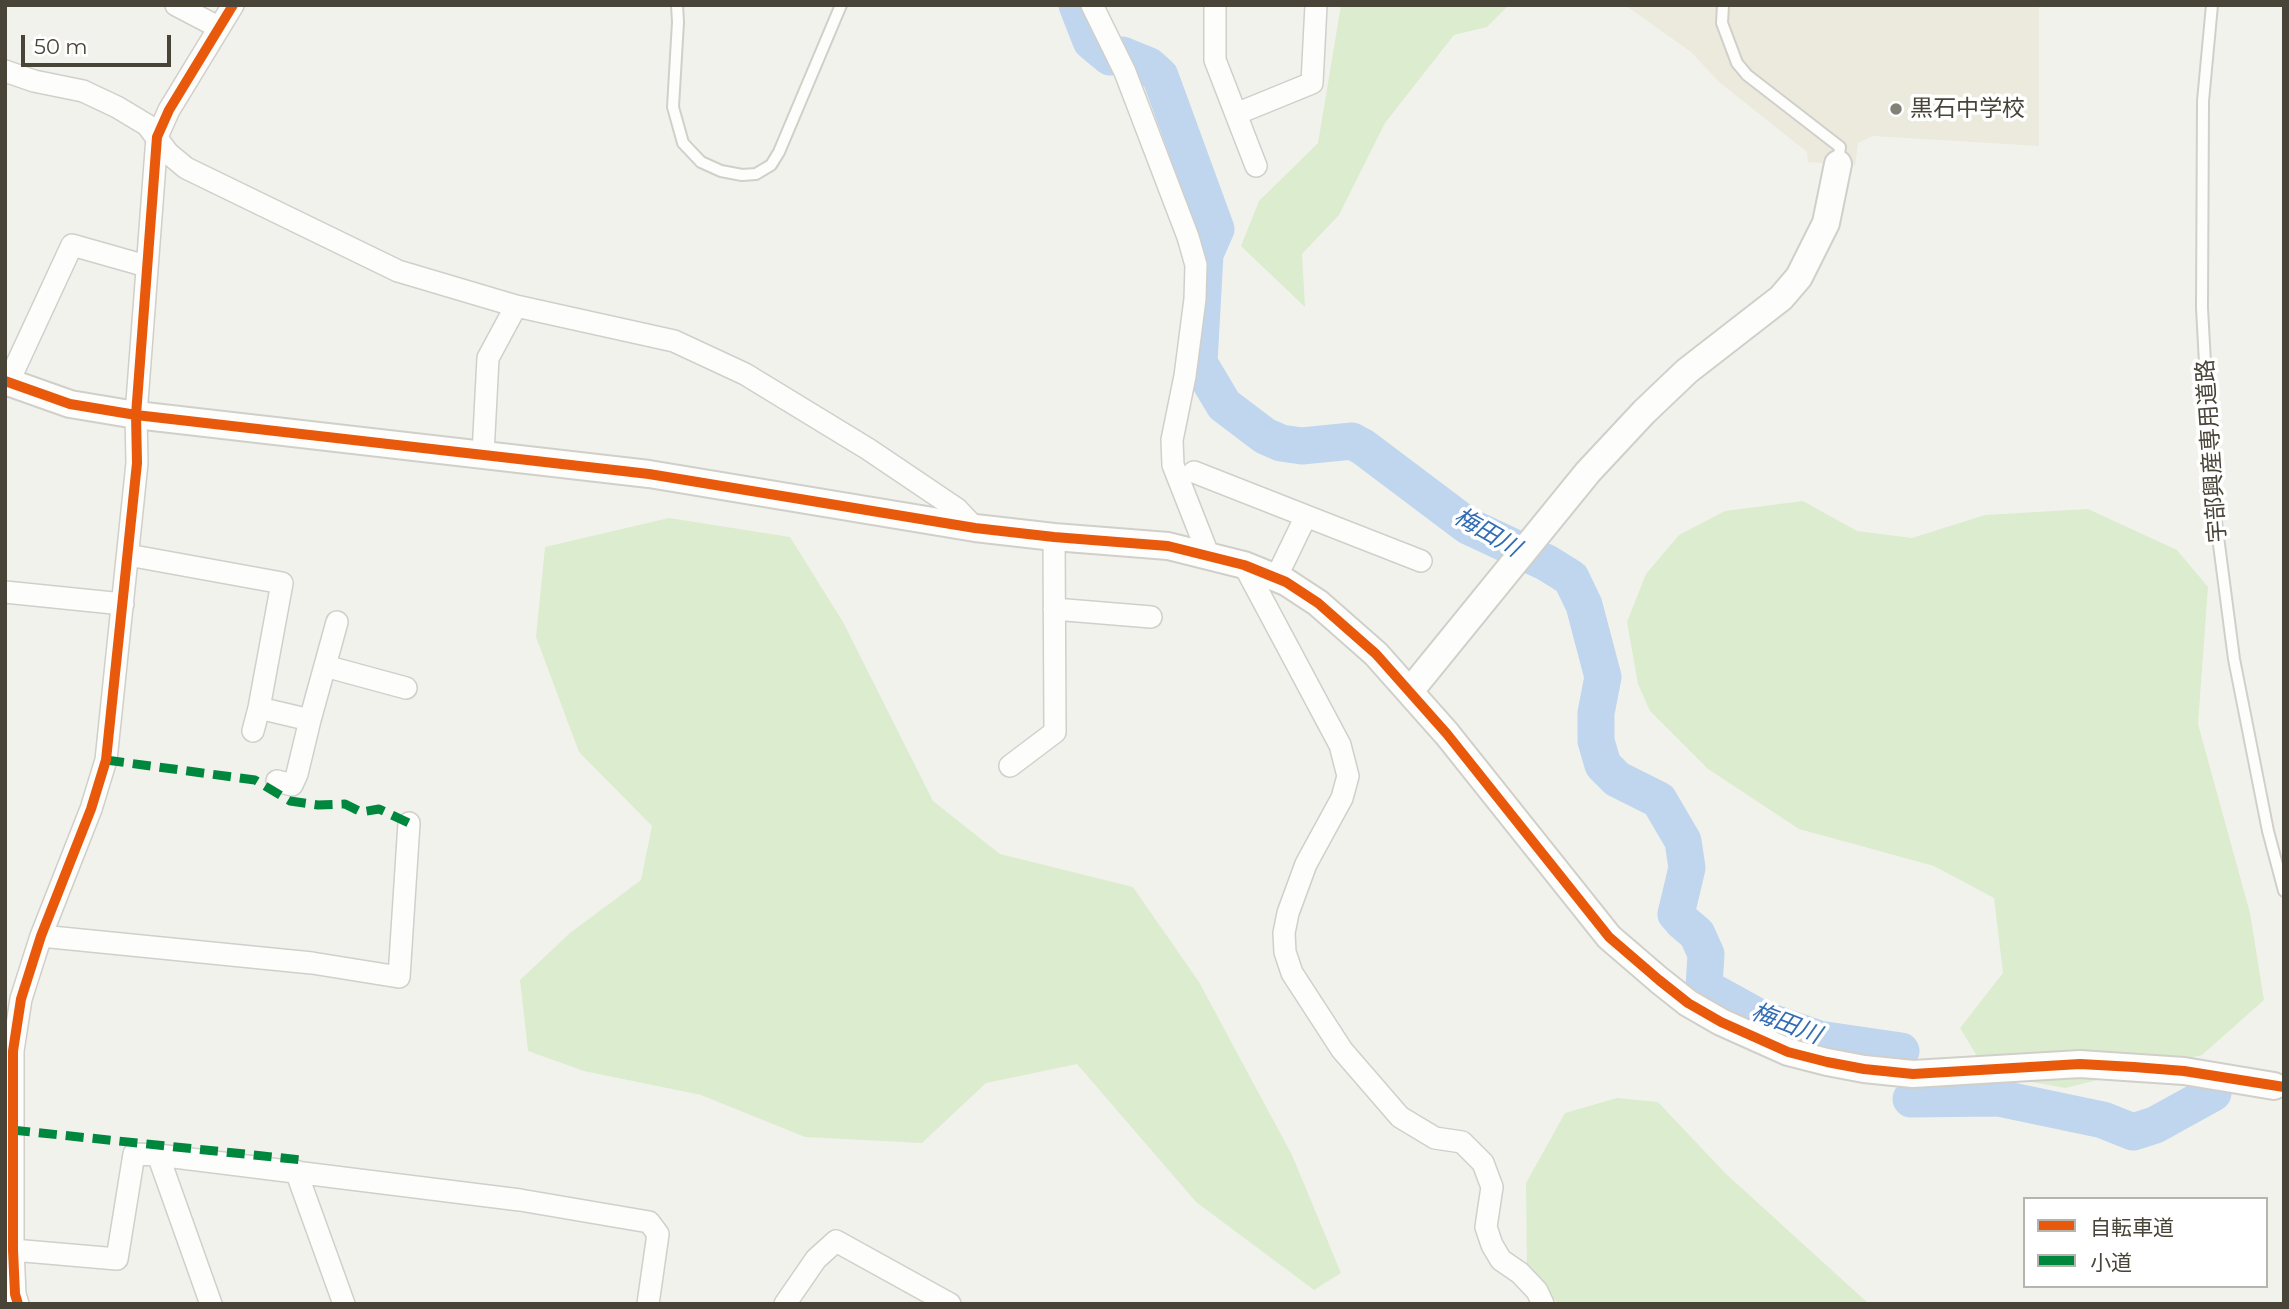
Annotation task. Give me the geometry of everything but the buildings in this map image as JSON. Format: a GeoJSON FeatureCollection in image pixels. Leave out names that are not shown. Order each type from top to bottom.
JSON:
{"type":"FeatureCollection","features":[{"type":"Feature","properties":{"kind":"street"},"geometry":{"type":"LineString","coordinates":[[176,5],[218,27]]}},
{"type":"Feature","properties":{"kind":"street"},"geometry":{"type":"LineString","coordinates":[[18,1304],[13,1250],[9,1050],[15,984],[41,936],[91,809],[106,760],[137,463],[136,415],[157,137],[169,110],[233,5]]}},
{"type":"Feature","properties":{"kind":"street"},"geometry":{"type":"LineString","coordinates":[[1093,5],[1169,188],[1196,265],[1195,299],[1185,376],[1172,440],[1173,465],[1208,554]]}},
{"type":"Feature","properties":{"kind":"street"},"geometry":{"type":"LineString","coordinates":[[1215,5],[1214,60],[1256,166]]}},
{"type":"Feature","properties":{"kind":"street"},"geometry":{"type":"LineString","coordinates":[[1236,114],[1312,83],[1316,5]]}},
{"type":"Feature","properties":{"kind":"street"},"geometry":{"type":"LineString","coordinates":[[5,71],[34,81],[83,91],[117,107],[147,125],[168,153],[186,168],[398,271],[516,306],[674,341],[745,374],[915,480],[957,509],[975,528]]}},
{"type":"Feature","properties":{"kind":"street"},"geometry":{"type":"LineString","coordinates":[[1410,691],[1579,482],[1644,412],[1686,371],[1781,298],[1799,277],[1826,223],[1838,164]]}},
{"type":"Feature","properties":{"kind":"street"},"geometry":{"type":"LineString","coordinates":[[146,266],[72,246],[7,382],[70,404],[136,415],[649,474],[975,528],[1168,546],[1244,565],[1276,578],[1318,603],[1376,654],[1447,734],[1609,937],[1688,1003],[1721,1022],[1788,1052],[1827,1062],[1913,1074],[2080,1064],[2184,1071],[2274,1086]]}},
{"type":"Feature","properties":{"kind":"street"},"geometry":{"type":"LineString","coordinates":[[483,454],[488,358],[516,306]]}},
{"type":"Feature","properties":{"kind":"street"},"geometry":{"type":"LineString","coordinates":[[1194,472],[1421,561]]}},
{"type":"Feature","properties":{"kind":"street"},"geometry":{"type":"LineString","coordinates":[[1276,578],[1306,516]]}},
{"type":"Feature","properties":{"kind":"street"},"geometry":{"type":"LineString","coordinates":[[1010,766],[1055,732],[1054,537]]}},
{"type":"Feature","properties":{"kind":"street"},"geometry":{"type":"LineString","coordinates":[[128,555],[282,583],[253,731]]}},
{"type":"Feature","properties":{"kind":"street"},"geometry":{"type":"LineString","coordinates":[[1244,565],[1340,745],[1348,776],[1342,798],[1306,864],[1291,901],[1284,933],[1285,952],[1292,972],[1342,1050],[1400,1117],[1435,1138],[1462,1142],[1483,1163],[1492,1187],[1486,1227],[1492,1245],[1501,1260],[1520,1273],[1537,1291],[1543,1304]]}},
{"type":"Feature","properties":{"kind":"street"},"geometry":{"type":"LineString","coordinates":[[5,592],[123,604]]}},
{"type":"Feature","properties":{"kind":"street"},"geometry":{"type":"LineString","coordinates":[[1054,610],[1151,617]]}},
{"type":"Feature","properties":{"kind":"street"},"geometry":{"type":"LineString","coordinates":[[277,781],[292,785],[297,774],[337,622]]}},
{"type":"Feature","properties":{"kind":"street"},"geometry":{"type":"LineString","coordinates":[[325,666],[406,688]]}},
{"type":"Feature","properties":{"kind":"street"},"geometry":{"type":"LineString","coordinates":[[259,708],[310,720]]}},
{"type":"Feature","properties":{"kind":"street"},"geometry":{"type":"LineString","coordinates":[[41,936],[312,963],[399,977],[409,823]]}},
{"type":"Feature","properties":{"kind":"street"},"geometry":{"type":"LineString","coordinates":[[13,1250],[117,1259],[134,1154],[159,1155],[520,1200],[649,1222],[658,1234],[648,1304]]}},
{"type":"Feature","properties":{"kind":"street"},"geometry":{"type":"LineString","coordinates":[[159,1155],[211,1304]]}},
{"type":"Feature","properties":{"kind":"street"},"geometry":{"type":"LineString","coordinates":[[296,1171],[344,1304]]}},
{"type":"Feature","properties":{"kind":"street"},"geometry":{"type":"LineString","coordinates":[[785,1304],[816,1259],[836,1241],[945,1303]]}},
{"type":"Feature","properties":{"kind":"lane"},"geometry":{"type":"LineString","coordinates":[[677,5],[673,107],[684,143],[701,162],[721,171],[742,175],[757,174],[775,159],[841,5]]}},
{"type":"Feature","properties":{"kind":"lane"},"geometry":{"type":"LineString","coordinates":[[1723,5],[1721,23],[1737,63],[1747,75],[1840,147],[1838,164]]}},
{"type":"Feature","properties":{"kind":"lane","name":"宇部興産専用道路"},"geometry":{"type":"LineString","coordinates":[[2212,5],[2203,101],[2202,308],[2212,491],[2234,659],[2268,831],[2284,891]]}},
{"type":"Feature","properties":{"kind":"shaded area","name":"黒石中学校"},"geometry":{"type":"Polygon","coordinates":[[[1625,5],[2039,5],[2039,146],[1873,136],[1858,143],[1855,165],[1808,162],[1807,152],[1719,82],[1691,52],[1625,5]]]}},
{"type":"Feature","properties":{"kind":"green space"},"geometry":{"type":"Polygon","coordinates":[[[1341,5],[1509,5],[1487,27],[1454,35],[1385,123],[1339,215],[1302,254],[1305,307],[1241,246],[1259,201],[1318,143],[1341,5]]]}},
{"type":"Feature","properties":{"kind":"green space"},"geometry":{"type":"Polygon","coordinates":[[[1803,501],[1857,531],[1912,538],[1985,515],[2088,509],[2177,550],[2208,587],[2198,724],[2250,913],[2264,1000],[2202,1055],[2065,1088],[1988,1074],[1960,1028],[2003,973],[1994,898],[1934,866],[1799,829],[1708,769],[1650,711],[1638,684],[1627,622],[1646,574],[1679,535],[1725,511],[1803,501]]]}},
{"type":"Feature","properties":{"kind":"green space"},"geometry":{"type":"Polygon","coordinates":[[[669,518],[790,537],[843,622],[933,801],[1000,854],[1133,887],[1199,982],[1292,1155],[1341,1273],[1314,1290],[1196,1202],[1077,1064],[986,1083],[922,1143],[805,1137],[701,1095],[584,1071],[528,1051],[520,980],[570,933],[641,880],[652,826],[579,752],[536,637],[545,547],[669,518]]]}},
{"type":"Feature","properties":{"kind":"green space"},"geometry":{"type":"Polygon","coordinates":[[[1617,1098],[1658,1102],[1725,1173],[1869,1304],[1559,1304],[1527,1273],[1526,1183],[1565,1113],[1617,1098]]]}},
{"type":"Feature","properties":{"kind":"waterway","name":"梅田川"},"geometry":{"type":"LineString","coordinates":[[1077,5],[1091,41],[1099,48],[1110,57],[1122,55],[1149,66],[1160,76],[1216,229],[1205,254],[1199,363],[1224,405],[1265,436],[1281,443],[1302,446],[1352,441],[1468,526],[1547,563],[1571,578],[1584,605],[1603,677],[1596,713],[1596,741],[1603,765],[1617,779],[1659,800],[1683,841],[1687,868],[1676,914],[1697,934],[1706,954],[1704,987],[1762,1019],[1819,1039],[1901,1051]]}},
{"type":"Feature","properties":{"kind":"waterway","name":"梅田川"},"geometry":{"type":"LineString","coordinates":[[1911,1099],[1998,1098],[2103,1120],[2133,1132],[2155,1125],[2213,1093]]}},
{"type":"Feature","properties":{"kind":"marked path"},"geometry":{"type":"LineString","coordinates":[[106,760],[255,780],[290,801],[318,805],[345,804],[361,812],[379,809],[409,823]]}},
{"type":"Feature","properties":{"kind":"marked path"},"geometry":{"type":"LineString","coordinates":[[12,1130],[302,1160]]}},
{"type":"Feature","properties":{"kind":"cycle path"},"geometry":{"type":"LineString","coordinates":[[18,1304],[13,1250],[13,1051],[21,999],[41,936],[91,809],[106,760],[137,463],[136,415],[157,137],[169,110],[233,5]]}},
{"type":"Feature","properties":{"kind":"cycle path"},"geometry":{"type":"LineString","coordinates":[[5,381],[70,404],[136,415],[649,474],[975,528],[1168,546],[1244,565],[1286,582],[1318,603],[1376,654],[1447,734],[1609,937],[1688,1003],[1721,1022],[1788,1052],[1864,1069],[1913,1074],[2080,1064],[2184,1071],[2284,1087]]}},
{"type":"Feature","properties":{"kind":"place","name":"黒石中学校"},"geometry":{"type":"Point","coordinates":[1896,109]}}]}
